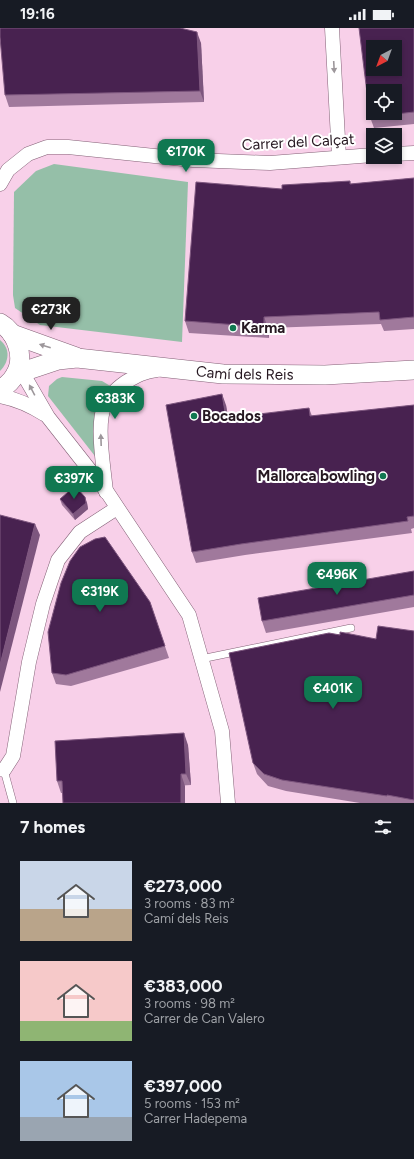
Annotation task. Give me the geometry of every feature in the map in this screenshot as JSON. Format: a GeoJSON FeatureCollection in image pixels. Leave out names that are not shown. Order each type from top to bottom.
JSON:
{"type":"FeatureCollection","features":[{"type":"Feature","properties":{"kind":"street"},"geometry":{"type":"LineString","coordinates":[[332,28],[339,157]]}},
{"type":"Feature","properties":{"kind":"street","name":"Carrer del Calçat"},"geometry":{"type":"LineString","coordinates":[[0,184],[8,170],[28,154],[47,147],[193,160],[255,163],[366,156]]}},
{"type":"Feature","properties":{"kind":"street"},"geometry":{"type":"LineString","coordinates":[[402,154],[414,153]]}},
{"type":"Feature","properties":{"kind":"street"},"geometry":{"type":"LineString","coordinates":[[4,325],[77,358]]}},
{"type":"Feature","properties":{"kind":"street"},"geometry":{"type":"LineString","coordinates":[[4,325],[17,343],[20,357],[20,369],[48,417],[106,492],[189,615],[222,731],[228,803]]}},
{"type":"Feature","properties":{"kind":"street"},"geometry":{"type":"LineString","coordinates":[[0,390],[8,384],[20,369],[58,360],[77,358]]}},
{"type":"Feature","properties":{"kind":"street","name":"Camí dels Reis"},"geometry":{"type":"LineString","coordinates":[[77,358],[223,374],[325,375],[414,370]]}},
{"type":"Feature","properties":{"kind":"street"},"geometry":{"type":"LineString","coordinates":[[106,492],[101,446],[102,410],[107,400],[115,390],[139,374],[151,370],[167,368]]}},
{"type":"Feature","properties":{"kind":"street"},"geometry":{"type":"LineString","coordinates":[[0,396],[32,406],[48,417]]}},
{"type":"Feature","properties":{"kind":"street"},"geometry":{"type":"LineString","coordinates":[[4,770],[13,756],[29,662],[42,604],[58,560],[80,532],[117,508]]}},
{"type":"Feature","properties":{"kind":"lane"},"geometry":{"type":"LineString","coordinates":[[201,659],[351,628]]}},
{"type":"Feature","properties":{"kind":"lane"},"geometry":{"type":"LineString","coordinates":[[4,770],[13,803]]}},
{"type":"Feature","properties":{"kind":"green space"},"geometry":{"type":"Polygon","coordinates":[[[54,164],[188,182],[182,342],[40,325],[15,308],[13,295],[14,192],[36,171],[54,164]]]}},
{"type":"Feature","properties":{"kind":"green space"},"geometry":{"type":"Polygon","coordinates":[[[0,340],[6,347],[8,356],[0,371],[0,340]]]}},
{"type":"Feature","properties":{"kind":"green space"},"geometry":{"type":"Polygon","coordinates":[[[62,377],[102,381],[112,387],[98,460],[48,396],[49,386],[57,379],[62,377]]]}},
{"type":"Feature","properties":{"kind":"building"},"geometry":{"type":"Polygon","coordinates":[[[0,28],[180,28],[197,32],[200,91],[5,95],[0,28]]]}},
{"type":"Feature","properties":{"kind":"building"},"geometry":{"type":"Polygon","coordinates":[[[359,28],[414,28],[414,112],[402,113],[402,84],[366,85],[359,28]]]}},
{"type":"Feature","properties":{"kind":"building"},"geometry":{"type":"Polygon","coordinates":[[[414,178],[414,317],[380,320],[379,312],[264,317],[264,327],[185,321],[196,182],[282,189],[282,185],[350,181],[350,184],[414,178]]]}},
{"type":"Feature","properties":{"kind":"building"},"geometry":{"type":"Polygon","coordinates":[[[222,394],[226,418],[309,408],[310,416],[414,405],[414,516],[407,517],[408,521],[192,552],[166,405],[222,394]]]}},
{"type":"Feature","properties":{"kind":"building"},"geometry":{"type":"Polygon","coordinates":[[[75,486],[85,497],[86,503],[73,514],[60,499],[75,486]]]}},
{"type":"Feature","properties":{"kind":"building"},"geometry":{"type":"Polygon","coordinates":[[[0,515],[35,524],[0,665],[0,515]]]}},
{"type":"Feature","properties":{"kind":"building"},"geometry":{"type":"Polygon","coordinates":[[[105,537],[150,602],[165,646],[66,675],[52,673],[48,632],[61,583],[70,561],[80,547],[95,539],[105,537]]]}},
{"type":"Feature","properties":{"kind":"building"},"geometry":{"type":"Polygon","coordinates":[[[414,571],[414,595],[262,621],[258,598],[414,571]]]}},
{"type":"Feature","properties":{"kind":"building"},"geometry":{"type":"Polygon","coordinates":[[[378,626],[414,631],[414,800],[282,780],[264,774],[253,763],[229,653],[329,633],[340,635],[340,632],[376,639],[378,626]]]}},
{"type":"Feature","properties":{"kind":"building"},"geometry":{"type":"Polygon","coordinates":[[[184,733],[186,774],[181,774],[181,803],[63,803],[62,781],[57,781],[55,741],[184,733]]]}},
{"type":"Feature","properties":{"kind":"place","name":"Karma"},"geometry":{"type":"Point","coordinates":[233,328]}},
{"type":"Feature","properties":{"kind":"place","name":"Bocados"},"geometry":{"type":"Point","coordinates":[194,416]}},
{"type":"Feature","properties":{"kind":"place","name":"Mallorca bowling"},"geometry":{"type":"Point","coordinates":[383,476]}}]}
